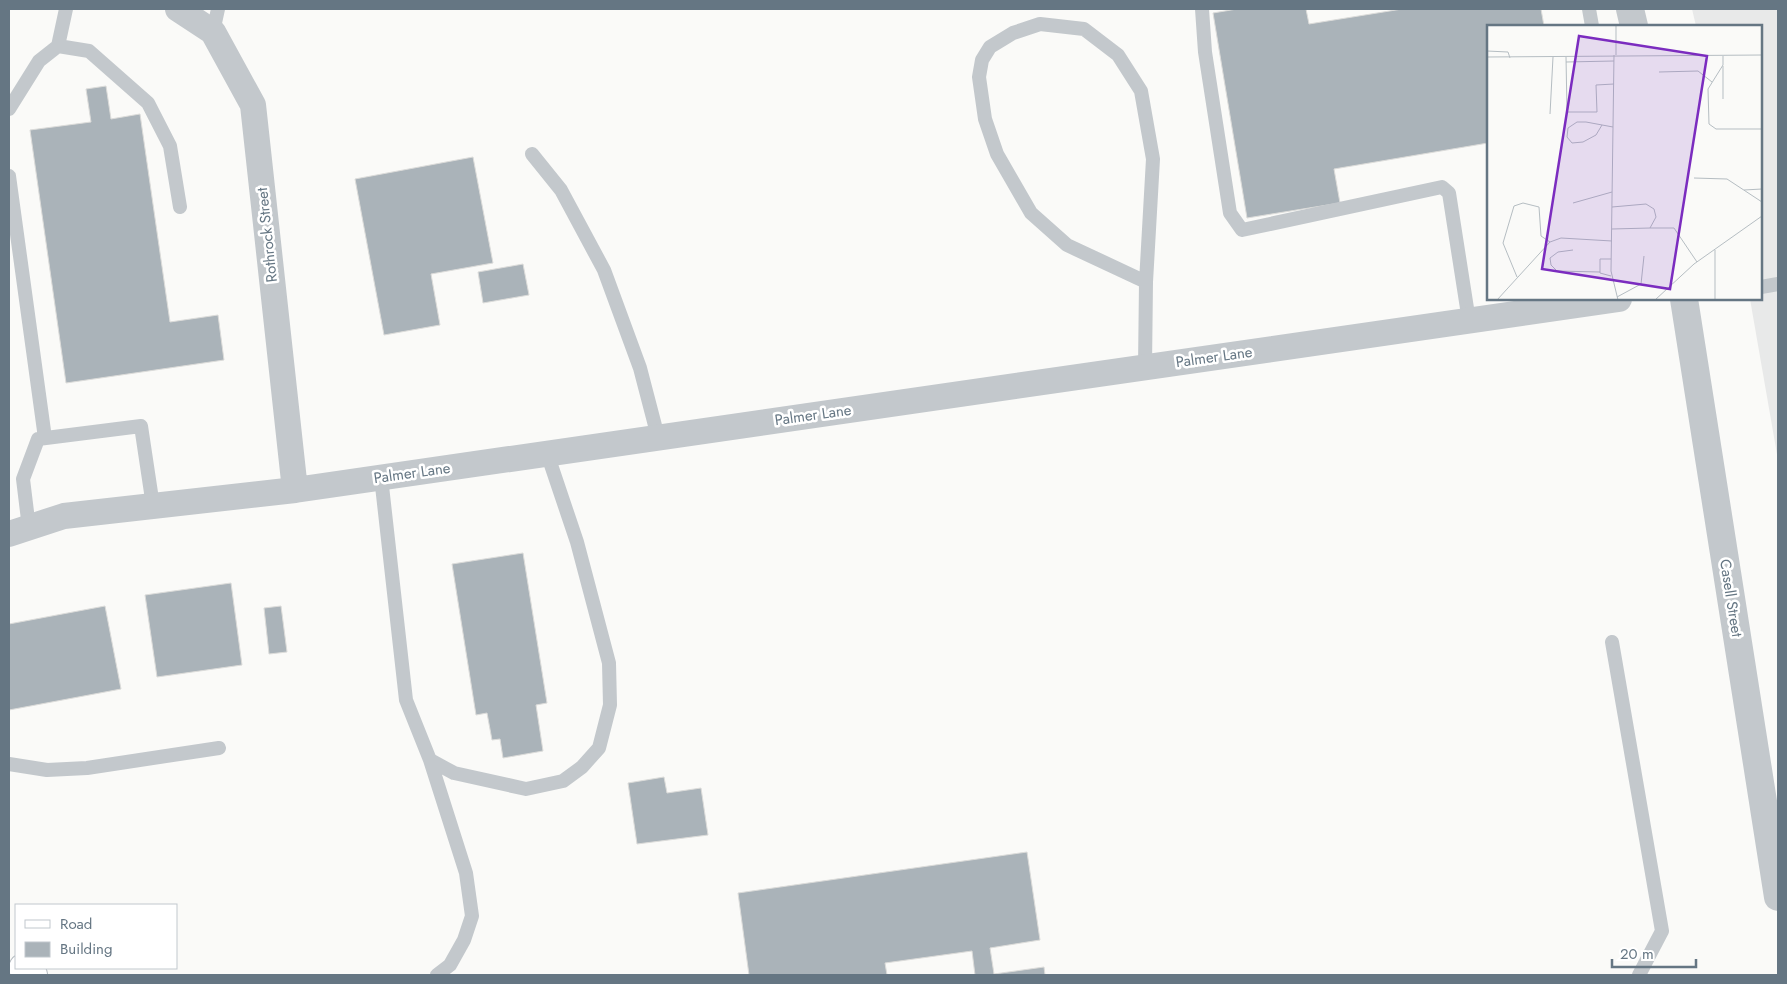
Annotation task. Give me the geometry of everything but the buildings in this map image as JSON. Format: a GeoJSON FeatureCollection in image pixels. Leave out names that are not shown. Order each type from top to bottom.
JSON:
{"type":"FeatureCollection","features":[{"type":"Feature","properties":{"kind":"street","name":"Rothrock Street"},"geometry":{"type":"LineString","coordinates":[[178,9],[215,20],[253,105],[295,490]]}},
{"type":"Feature","properties":{"kind":"street"},"geometry":{"type":"LineString","coordinates":[[1630,9],[1634,25]]}},
{"type":"Feature","properties":{"kind":"street","name":"Palmer Lane"},"geometry":{"type":"LineString","coordinates":[[19,531],[64,516],[295,490],[1612,300]]}},
{"type":"Feature","properties":{"kind":"street","name":"Casell Street"},"geometry":{"type":"LineString","coordinates":[[1684,300],[1778,897]]}},
{"type":"Feature","properties":{"kind":"lane"},"geometry":{"type":"LineString","coordinates":[[9,109],[39,61],[58,46],[66,9]]}},
{"type":"Feature","properties":{"kind":"lane"},"geometry":{"type":"LineString","coordinates":[[1202,9],[1205,52],[1230,213],[1242,230],[1442,187],[1449,193],[1469,320]]}},
{"type":"Feature","properties":{"kind":"lane"},"geometry":{"type":"LineString","coordinates":[[1589,9],[1592,25]]}},
{"type":"Feature","properties":{"kind":"lane"},"geometry":{"type":"LineString","coordinates":[[1145,367],[1146,282],[1153,159],[1141,91],[1118,56],[1084,29],[1040,24],[1013,33],[990,47],[982,60],[979,77],[985,119],[996,154],[1031,212],[1067,245],[1146,282]]}},
{"type":"Feature","properties":{"kind":"lane"},"geometry":{"type":"LineString","coordinates":[[58,46],[89,51],[148,103],[170,146],[180,207]]}},
{"type":"Feature","properties":{"kind":"lane"},"geometry":{"type":"LineString","coordinates":[[532,154],[561,190],[604,270],[640,368],[658,437]]}},
{"type":"Feature","properties":{"kind":"lane"},"geometry":{"type":"LineString","coordinates":[[9,176],[45,438]]}},
{"type":"Feature","properties":{"kind":"lane"},"geometry":{"type":"LineString","coordinates":[[1762,287],[1778,284]]}},
{"type":"Feature","properties":{"kind":"lane"},"geometry":{"type":"LineString","coordinates":[[19,531],[23,479],[38,439],[141,426],[153,506]]}},
{"type":"Feature","properties":{"kind":"lane"},"geometry":{"type":"LineString","coordinates":[[430,760],[454,773],[526,788],[563,781],[582,767],[599,748],[610,705],[609,663],[577,542],[547,453]]}},
{"type":"Feature","properties":{"kind":"lane"},"geometry":{"type":"LineString","coordinates":[[381,477],[406,700],[430,760],[466,873],[472,916],[464,940],[450,965],[437,975]]}},
{"type":"Feature","properties":{"kind":"lane"},"geometry":{"type":"LineString","coordinates":[[1612,642],[1662,931],[1639,975]]}},
{"type":"Feature","properties":{"kind":"lane"},"geometry":{"type":"LineString","coordinates":[[9,764],[47,770],[87,768],[219,748]]}},
{"type":"Feature","properties":{"kind":"shaded area"},"geometry":{"type":"Polygon","coordinates":[[[1692,9],[1778,9],[1778,460],[1750,300],[1762,300],[1762,25],[1696,25],[1692,9]]]}}]}
